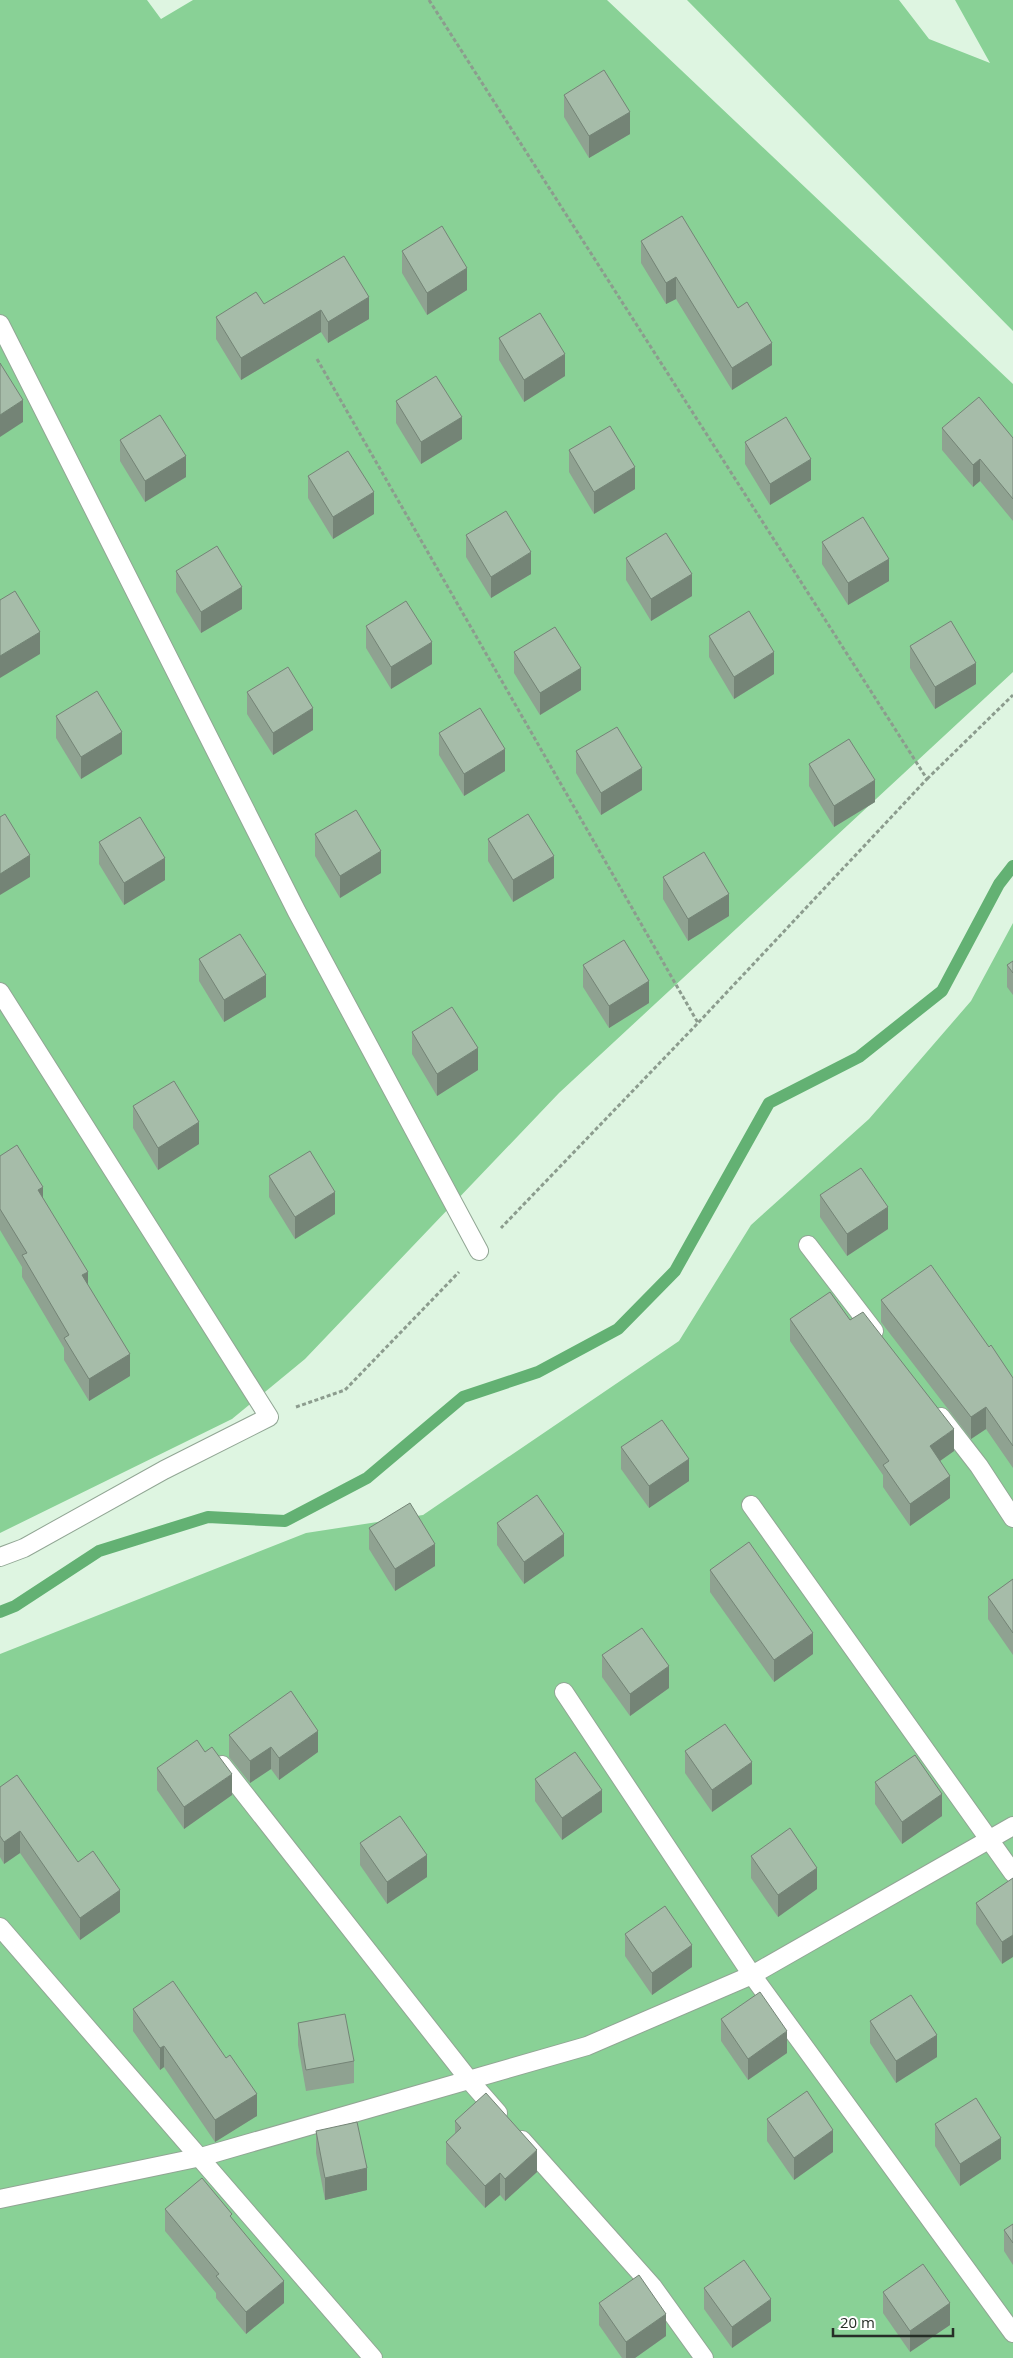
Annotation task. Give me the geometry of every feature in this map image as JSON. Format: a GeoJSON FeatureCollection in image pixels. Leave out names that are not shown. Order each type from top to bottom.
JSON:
{"type":"FeatureCollection","features":[{"type":"Feature","properties":{"kind":"lane"},"geometry":{"type":"LineString","coordinates":[[0,324],[297,912],[479,1251]]}},
{"type":"Feature","properties":{"kind":"lane"},"geometry":{"type":"LineString","coordinates":[[0,992],[269,1416],[164,1470],[24,1548],[0,1557]]}},
{"type":"Feature","properties":{"kind":"lane"},"geometry":{"type":"LineString","coordinates":[[808,1246],[887,1348]]}},
{"type":"Feature","properties":{"kind":"lane"},"geometry":{"type":"LineString","coordinates":[[930,1403],[979,1466],[1013,1518]]}},
{"type":"Feature","properties":{"kind":"lane"},"geometry":{"type":"LineString","coordinates":[[751,1505],[1013,1873]]}},
{"type":"Feature","properties":{"kind":"lane"},"geometry":{"type":"LineString","coordinates":[[564,1692],[752,1975],[1013,2333]]}},
{"type":"Feature","properties":{"kind":"lane"},"geometry":{"type":"LineString","coordinates":[[222,1765],[470,2081],[653,2286],[704,2358]]}},
{"type":"Feature","properties":{"kind":"lane"},"geometry":{"type":"LineString","coordinates":[[0,2199],[201,2157],[587,2046],[752,1975],[1013,1826]]}},
{"type":"Feature","properties":{"kind":"lane"},"geometry":{"type":"LineString","coordinates":[[0,1927],[373,2358]]}},
{"type":"Feature","properties":{"kind":"path"},"geometry":{"type":"LineString","coordinates":[[429,0],[927,778]]}},
{"type":"Feature","properties":{"kind":"path"},"geometry":{"type":"LineString","coordinates":[[317,359],[698,1023]]}},
{"type":"Feature","properties":{"kind":"path"},"geometry":{"type":"LineString","coordinates":[[269,1416],[345,1390],[698,1023],[927,778],[1013,695]]}},
{"type":"Feature","properties":{"kind":"green space"},"geometry":{"type":"Polygon","coordinates":[[[0,0],[147,0],[161,19],[193,0],[607,0],[1013,384],[1013,672],[559,1093],[305,1359],[232,1419],[0,1533],[0,0]]]}},
{"type":"Feature","properties":{"kind":"green space"},"geometry":{"type":"Polygon","coordinates":[[[687,0],[899,0],[929,39],[990,63],[955,0],[1013,0],[1013,331],[687,0]]]}},
{"type":"Feature","properties":{"kind":"green space"},"geometry":{"type":"Polygon","coordinates":[[[1013,923],[1013,2358],[0,2358],[0,1654],[306,1533],[423,1515],[679,1341],[751,1225],[869,1119],[971,1001],[1013,923]]]}},
{"type":"Feature","properties":{"kind":"building"},"geometry":{"type":"Polygon","coordinates":[[[604,70],[630,112],[589,136],[564,95],[604,70]]]}},
{"type":"Feature","properties":{"kind":"building"},"geometry":{"type":"Polygon","coordinates":[[[682,216],[738,308],[747,302],[772,343],[732,368],[676,277],[666,283],[641,241],[682,216]]]}},
{"type":"Feature","properties":{"kind":"building"},"geometry":{"type":"Polygon","coordinates":[[[442,226],[467,268],[427,293],[402,251],[442,226]]]}},
{"type":"Feature","properties":{"kind":"building"},"geometry":{"type":"Polygon","coordinates":[[[344,256],[369,297],[328,322],[321,310],[241,358],[216,317],[256,292],[264,304],[344,256]]]}},
{"type":"Feature","properties":{"kind":"building"},"geometry":{"type":"Polygon","coordinates":[[[540,313],[565,354],[524,380],[499,338],[540,313]]]}},
{"type":"Feature","properties":{"kind":"building"},"geometry":{"type":"Polygon","coordinates":[[[0,363],[23,400],[0,415],[0,363]]]}},
{"type":"Feature","properties":{"kind":"building"},"geometry":{"type":"Polygon","coordinates":[[[436,376],[462,417],[421,442],[396,401],[436,376]]]}},
{"type":"Feature","properties":{"kind":"building"},"geometry":{"type":"Polygon","coordinates":[[[979,397],[1013,438],[1013,499],[980,459],[973,465],[942,428],[979,397]]]}},
{"type":"Feature","properties":{"kind":"building"},"geometry":{"type":"Polygon","coordinates":[[[160,415],[186,456],[145,481],[120,440],[160,415]]]}},
{"type":"Feature","properties":{"kind":"building"},"geometry":{"type":"Polygon","coordinates":[[[786,417],[811,459],[770,484],[745,442],[786,417]]]}},
{"type":"Feature","properties":{"kind":"building"},"geometry":{"type":"Polygon","coordinates":[[[610,426],[635,467],[594,492],[569,450],[610,426]]]}},
{"type":"Feature","properties":{"kind":"building"},"geometry":{"type":"Polygon","coordinates":[[[348,451],[374,492],[333,517],[308,476],[348,451]]]}},
{"type":"Feature","properties":{"kind":"building"},"geometry":{"type":"Polygon","coordinates":[[[506,511],[531,552],[491,577],[466,535],[506,511]]]}},
{"type":"Feature","properties":{"kind":"building"},"geometry":{"type":"Polygon","coordinates":[[[863,517],[889,559],[848,583],[822,542],[863,517]]]}},
{"type":"Feature","properties":{"kind":"building"},"geometry":{"type":"Polygon","coordinates":[[[666,533],[692,574],[651,599],[626,558],[666,533]]]}},
{"type":"Feature","properties":{"kind":"building"},"geometry":{"type":"Polygon","coordinates":[[[217,546],[242,587],[201,612],[176,571],[217,546]]]}},
{"type":"Feature","properties":{"kind":"building"},"geometry":{"type":"Polygon","coordinates":[[[15,591],[40,632],[0,656],[0,600],[15,591]]]}},
{"type":"Feature","properties":{"kind":"building"},"geometry":{"type":"Polygon","coordinates":[[[406,601],[432,642],[391,667],[366,626],[406,601]]]}},
{"type":"Feature","properties":{"kind":"building"},"geometry":{"type":"Polygon","coordinates":[[[749,611],[774,652],[734,677],[709,636],[749,611]]]}},
{"type":"Feature","properties":{"kind":"building"},"geometry":{"type":"Polygon","coordinates":[[[951,621],[976,663],[935,687],[910,646],[951,621]]]}},
{"type":"Feature","properties":{"kind":"building"},"geometry":{"type":"Polygon","coordinates":[[[555,627],[581,668],[540,693],[514,652],[555,627]]]}},
{"type":"Feature","properties":{"kind":"building"},"geometry":{"type":"Polygon","coordinates":[[[288,667],[313,708],[273,733],[247,692],[288,667]]]}},
{"type":"Feature","properties":{"kind":"building"},"geometry":{"type":"Polygon","coordinates":[[[97,691],[122,732],[81,757],[56,716],[97,691]]]}},
{"type":"Feature","properties":{"kind":"building"},"geometry":{"type":"Polygon","coordinates":[[[480,708],[505,749],[464,774],[439,733],[480,708]]]}},
{"type":"Feature","properties":{"kind":"building"},"geometry":{"type":"Polygon","coordinates":[[[617,727],[642,768],[601,793],[576,751],[617,727]]]}},
{"type":"Feature","properties":{"kind":"building"},"geometry":{"type":"Polygon","coordinates":[[[849,739],[875,780],[834,806],[809,764],[849,739]]]}},
{"type":"Feature","properties":{"kind":"building"},"geometry":{"type":"Polygon","coordinates":[[[356,810],[381,851],[340,876],[315,834],[356,810]]]}},
{"type":"Feature","properties":{"kind":"building"},"geometry":{"type":"Polygon","coordinates":[[[5,814],[30,855],[0,874],[0,817],[5,814]]]}},
{"type":"Feature","properties":{"kind":"building"},"geometry":{"type":"Polygon","coordinates":[[[528,814],[554,856],[513,880],[488,839],[528,814]]]}},
{"type":"Feature","properties":{"kind":"building"},"geometry":{"type":"Polygon","coordinates":[[[140,817],[165,858],[124,883],[99,842],[140,817]]]}},
{"type":"Feature","properties":{"kind":"building"},"geometry":{"type":"Polygon","coordinates":[[[704,852],[729,894],[688,919],[663,877],[704,852]]]}},
{"type":"Feature","properties":{"kind":"building"},"geometry":{"type":"Polygon","coordinates":[[[240,934],[266,975],[224,1000],[199,959],[240,934]]]}},
{"type":"Feature","properties":{"kind":"building"},"geometry":{"type":"Polygon","coordinates":[[[624,940],[649,981],[609,1006],[583,965],[624,940]]]}},
{"type":"Feature","properties":{"kind":"building"},"geometry":{"type":"Polygon","coordinates":[[[1013,961],[1013,973],[1007,965],[1013,961]]]}},
{"type":"Feature","properties":{"kind":"building"},"geometry":{"type":"Polygon","coordinates":[[[452,1007],[478,1048],[437,1074],[412,1032],[452,1007]]]}},
{"type":"Feature","properties":{"kind":"building"},"geometry":{"type":"Polygon","coordinates":[[[174,1081],[199,1122],[158,1148],[133,1106],[174,1081]]]}},
{"type":"Feature","properties":{"kind":"building"},"geometry":{"type":"Polygon","coordinates":[[[17,1145],[43,1187],[38,1190],[88,1272],[82,1275],[130,1354],[89,1379],[64,1338],[69,1335],[22,1255],[27,1253],[0,1209],[0,1156],[17,1145]]]}},
{"type":"Feature","properties":{"kind":"building"},"geometry":{"type":"Polygon","coordinates":[[[310,1151],[335,1192],[295,1217],[269,1176],[310,1151]]]}},
{"type":"Feature","properties":{"kind":"building"},"geometry":{"type":"Polygon","coordinates":[[[861,1168],[888,1207],[847,1234],[820,1195],[861,1168]]]}},
{"type":"Feature","properties":{"kind":"building"},"geometry":{"type":"Polygon","coordinates":[[[931,1265],[989,1347],[991,1345],[1013,1378],[1013,1446],[986,1407],[971,1417],[881,1300],[931,1265]]]}},
{"type":"Feature","properties":{"kind":"building"},"geometry":{"type":"Polygon","coordinates":[[[830,1292],[850,1320],[863,1312],[954,1429],[930,1446],[950,1476],[910,1504],[883,1465],[889,1461],[790,1319],[830,1292]]]}},
{"type":"Feature","properties":{"kind":"building"},"geometry":{"type":"Polygon","coordinates":[[[662,1420],[689,1459],[649,1486],[621,1447],[662,1420]]]}},
{"type":"Feature","properties":{"kind":"building"},"geometry":{"type":"Polygon","coordinates":[[[537,1495],[564,1534],[524,1562],[497,1523],[537,1495]]]}},
{"type":"Feature","properties":{"kind":"building"},"geometry":{"type":"Polygon","coordinates":[[[410,1503],[435,1544],[395,1569],[369,1528],[410,1503]]]}},
{"type":"Feature","properties":{"kind":"building"},"geometry":{"type":"Polygon","coordinates":[[[749,1542],[813,1633],[774,1660],[710,1570],[749,1542]]]}},
{"type":"Feature","properties":{"kind":"building"},"geometry":{"type":"Polygon","coordinates":[[[1013,1579],[1013,1633],[988,1597],[1013,1579]]]}},
{"type":"Feature","properties":{"kind":"building"},"geometry":{"type":"Polygon","coordinates":[[[642,1628],[669,1666],[630,1694],[602,1655],[642,1628]]]}},
{"type":"Feature","properties":{"kind":"building"},"geometry":{"type":"Polygon","coordinates":[[[291,1691],[318,1731],[279,1758],[271,1747],[250,1761],[229,1735],[291,1691]]]}},
{"type":"Feature","properties":{"kind":"building"},"geometry":{"type":"Polygon","coordinates":[[[725,1724],[752,1762],[712,1790],[685,1751],[725,1724]]]}},
{"type":"Feature","properties":{"kind":"building"},"geometry":{"type":"Polygon","coordinates":[[[197,1740],[205,1752],[212,1747],[232,1774],[184,1807],[157,1768],[197,1740]]]}},
{"type":"Feature","properties":{"kind":"building"},"geometry":{"type":"Polygon","coordinates":[[[575,1752],[602,1790],[562,1818],[535,1779],[575,1752]]]}},
{"type":"Feature","properties":{"kind":"building"},"geometry":{"type":"Polygon","coordinates":[[[915,1755],[942,1794],[902,1822],[875,1782],[915,1755]]]}},
{"type":"Feature","properties":{"kind":"building"},"geometry":{"type":"Polygon","coordinates":[[[17,1775],[78,1862],[93,1851],[120,1890],[80,1918],[20,1831],[4,1842],[0,1836],[0,1787],[17,1775]]]}},
{"type":"Feature","properties":{"kind":"building"},"geometry":{"type":"Polygon","coordinates":[[[400,1816],[427,1855],[387,1882],[360,1843],[400,1816]]]}},
{"type":"Feature","properties":{"kind":"building"},"geometry":{"type":"Polygon","coordinates":[[[790,1828],[817,1868],[778,1895],[751,1856],[790,1828]]]}},
{"type":"Feature","properties":{"kind":"building"},"geometry":{"type":"Polygon","coordinates":[[[1013,1878],[1013,1935],[1002,1942],[976,1903],[1013,1878]]]}},
{"type":"Feature","properties":{"kind":"building"},"geometry":{"type":"Polygon","coordinates":[[[665,1906],[692,1945],[652,1973],[625,1934],[665,1906]]]}},
{"type":"Feature","properties":{"kind":"building"},"geometry":{"type":"Polygon","coordinates":[[[173,1981],[226,2058],[230,2055],[257,2094],[215,2120],[164,2046],[160,2048],[133,2009],[173,1981]]]}},
{"type":"Feature","properties":{"kind":"building"},"geometry":{"type":"Polygon","coordinates":[[[760,1992],[787,2031],[748,2059],[721,2019],[760,1992]]]}},
{"type":"Feature","properties":{"kind":"building"},"geometry":{"type":"Polygon","coordinates":[[[911,1995],[937,2035],[896,2061],[870,2021],[911,1995]]]}},
{"type":"Feature","properties":{"kind":"building"},"geometry":{"type":"Polygon","coordinates":[[[345,2014],[354,2061],[306,2070],[298,2023],[345,2014]]]}},
{"type":"Feature","properties":{"kind":"building"},"geometry":{"type":"Polygon","coordinates":[[[807,2091],[833,2130],[794,2158],[767,2119],[807,2091]]]}},
{"type":"Feature","properties":{"kind":"building"},"geometry":{"type":"Polygon","coordinates":[[[486,2093],[537,2150],[505,2179],[500,2173],[485,2186],[446,2142],[461,2128],[455,2121],[486,2093]]]}},
{"type":"Feature","properties":{"kind":"building"},"geometry":{"type":"Polygon","coordinates":[[[976,2098],[1001,2138],[960,2164],[935,2124],[976,2098]]]}},
{"type":"Feature","properties":{"kind":"building"},"geometry":{"type":"Polygon","coordinates":[[[357,2122],[367,2168],[325,2178],[316,2131],[357,2122]]]}},
{"type":"Feature","properties":{"kind":"building"},"geometry":{"type":"Polygon","coordinates":[[[202,2178],[232,2214],[230,2216],[284,2281],[246,2312],[216,2276],[219,2274],[165,2209],[202,2178]]]}},
{"type":"Feature","properties":{"kind":"building"},"geometry":{"type":"Polygon","coordinates":[[[1013,2224],[1013,2243],[1004,2230],[1013,2224]]]}},
{"type":"Feature","properties":{"kind":"building"},"geometry":{"type":"Polygon","coordinates":[[[744,2260],[771,2299],[732,2327],[704,2288],[744,2260]]]}},
{"type":"Feature","properties":{"kind":"building"},"geometry":{"type":"Polygon","coordinates":[[[923,2264],[950,2303],[910,2331],[883,2292],[923,2264]]]}},
{"type":"Feature","properties":{"kind":"building"},"geometry":{"type":"Polygon","coordinates":[[[639,2275],[666,2314],[626,2342],[599,2303],[639,2275]]]}},
{"type":"Feature","properties":{"kind":"waterway"},"geometry":{"type":"LineString","coordinates":[[0,1612],[15,1606],[99,1551],[208,1517],[285,1521],[367,1478],[463,1397],[538,1372],[618,1329],[675,1271],[769,1103],[859,1057],[942,991],[999,884],[1013,866]]}}]}
